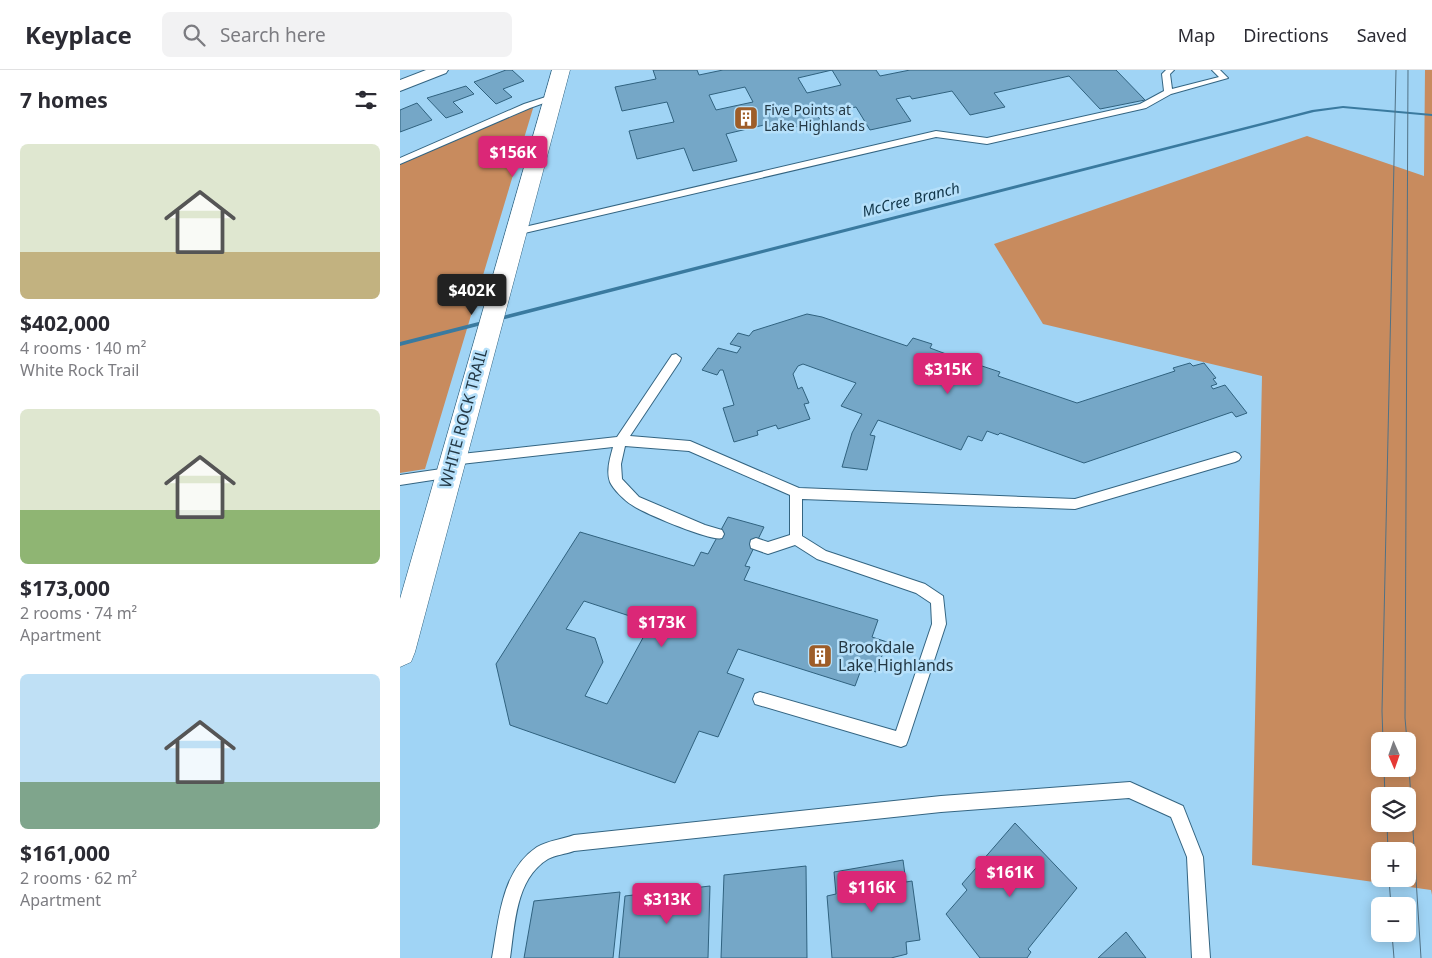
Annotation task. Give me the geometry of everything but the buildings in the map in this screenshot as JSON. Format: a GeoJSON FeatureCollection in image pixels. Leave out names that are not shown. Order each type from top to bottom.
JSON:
{"type":"FeatureCollection","features":[{"type":"Feature","properties":{"kind":"street"},"geometry":{"type":"LineString","coordinates":[[400,86],[440,70]]}},
{"type":"Feature","properties":{"kind":"street","name":"WHITE ROCK TRAIL"},"geometry":{"type":"LineString","coordinates":[[401,647],[482,349],[555,96],[565,71]]}},
{"type":"Feature","properties":{"kind":"lane"},"geometry":{"type":"LineString","coordinates":[[1168,92],[1166,74],[1170,70]]}},
{"type":"Feature","properties":{"kind":"lane"},"geometry":{"type":"LineString","coordinates":[[516,232],[936,134],[987,141],[1143,106],[1168,92],[1224,78],[1216,70]]}},
{"type":"Feature","properties":{"kind":"lane"},"geometry":{"type":"LineString","coordinates":[[400,161],[527,106],[555,96]]}},
{"type":"Feature","properties":{"kind":"lane"},"geometry":{"type":"LineString","coordinates":[[676,358],[620,442],[615,464],[616,481],[635,501],[703,530],[718,534]]}},
{"type":"Feature","properties":{"kind":"lane"},"geometry":{"type":"LineString","coordinates":[[400,480],[450,467],[620,442],[690,446],[796,493],[920,500],[1075,504],[1235,457]]}},
{"type":"Feature","properties":{"kind":"lane"},"geometry":{"type":"LineString","coordinates":[[796,493],[796,538]]}},
{"type":"Feature","properties":{"kind":"lane"},"geometry":{"type":"LineString","coordinates":[[756,544],[768,548],[796,538]]}},
{"type":"Feature","properties":{"kind":"lane"},"geometry":{"type":"LineString","coordinates":[[760,699],[901,740],[939,624],[938,600],[920,588],[822,555],[796,538]]}},
{"type":"Feature","properties":{"kind":"lane"},"geometry":{"type":"LineString","coordinates":[[501,958],[511,898],[523,872],[543,853],[574,843],[941,804],[1130,790],[1177,812],[1195,857],[1201,958]]}},
{"type":"Feature","properties":{"kind":"shaded area"},"geometry":{"type":"Polygon","coordinates":[[[1425,70],[1432,70],[1432,895],[1431,890],[1410,887],[1416,887],[1416,842],[1371,842],[1371,882],[1252,865],[1262,376],[1043,324],[994,244],[1307,136],[1424,176],[1425,70]]]}},
{"type":"Feature","properties":{"kind":"shaded area"},"geometry":{"type":"Polygon","coordinates":[[[534,105],[425,469],[400,473],[400,161],[534,105]]]}},
{"type":"Feature","properties":{"kind":"waterway","name":"McCree Branch"},"geometry":{"type":"LineString","coordinates":[[400,344],[1314,111],[1343,107],[1432,115]]}},
{"type":"Feature","properties":{"kind":"tram line"},"geometry":{"type":"LineString","coordinates":[[1383,732],[1396,70]]}},
{"type":"Feature","properties":{"kind":"tram line"},"geometry":{"type":"LineString","coordinates":[[1406,732],[1408,70]]}},
{"type":"Feature","properties":{"kind":"tram line"},"geometry":{"type":"LineString","coordinates":[[1384,778],[1385,787]]}},
{"type":"Feature","properties":{"kind":"tram line"},"geometry":{"type":"LineString","coordinates":[[1410,778],[1421,958]]}},
{"type":"Feature","properties":{"kind":"tram line"},"geometry":{"type":"LineString","coordinates":[[1387,832],[1388,842]]}},
{"type":"Feature","properties":{"kind":"tram line"},"geometry":{"type":"LineString","coordinates":[[1390,887],[1390,897]]}},
{"type":"Feature","properties":{"kind":"tram line"},"geometry":{"type":"LineString","coordinates":[[1393,942],[1394,958]]}},
{"type":"Feature","properties":{"kind":"place","name":"Five Points at Lake Highlands"},"geometry":{"type":"Point","coordinates":[746,118]}},
{"type":"Feature","properties":{"kind":"place","name":"Brookdale Lake Highlands"},"geometry":{"type":"Point","coordinates":[820,656]}}]}
